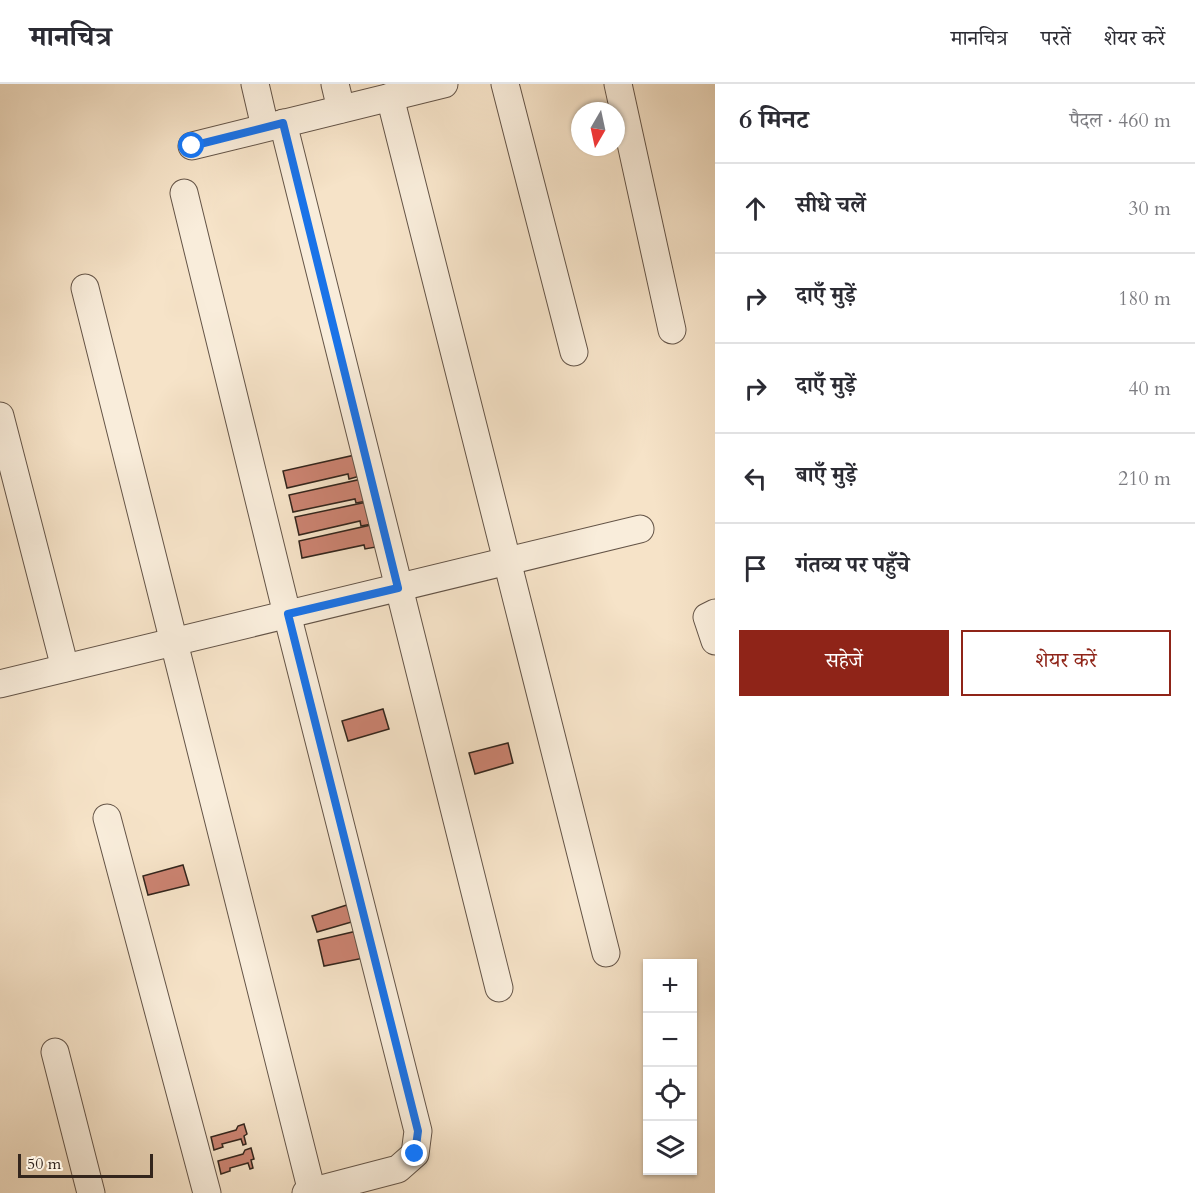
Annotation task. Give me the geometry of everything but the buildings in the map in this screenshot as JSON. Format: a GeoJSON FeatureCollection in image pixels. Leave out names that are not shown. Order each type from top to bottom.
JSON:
{"type":"FeatureCollection","features":[{"type":"Feature","properties":{"kind":"street"},"geometry":{"type":"LineString","coordinates":[[255,84],[274,125],[398,588],[499,988]]}},
{"type":"Feature","properties":{"kind":"street"},"geometry":{"type":"LineString","coordinates":[[505,84],[574,352]]}},
{"type":"Feature","properties":{"kind":"street"},"geometry":{"type":"LineString","coordinates":[[618,84],[672,330]]}},
{"type":"Feature","properties":{"kind":"street"},"geometry":{"type":"LineString","coordinates":[[192,146],[274,125],[338,96],[390,97],[437,85]]}},
{"type":"Feature","properties":{"kind":"street"},"geometry":{"type":"LineString","coordinates":[[390,97],[606,952]]}},
{"type":"Feature","properties":{"kind":"street"},"geometry":{"type":"LineString","coordinates":[[85,288],[175,642],[309,1192],[399,1169],[415,1154],[418,1131],[184,193]]}},
{"type":"Feature","properties":{"kind":"street"},"geometry":{"type":"LineString","coordinates":[[0,416],[65,668]]}},
{"type":"Feature","properties":{"kind":"street"},"geometry":{"type":"LineString","coordinates":[[0,684],[640,529]]}},
{"type":"Feature","properties":{"kind":"street"},"geometry":{"type":"LineString","coordinates":[[715,614],[707,617],[715,641]]}},
{"type":"Feature","properties":{"kind":"street"},"geometry":{"type":"LineString","coordinates":[[107,818],[207,1193]]}},
{"type":"Feature","properties":{"kind":"street"},"geometry":{"type":"LineString","coordinates":[[55,1052],[91,1193]]}},
{"type":"Feature","properties":{"kind":"route"},"geometry":{"type":"LineString","coordinates":[[192,146],[283,123],[398,588],[288,614],[418,1131],[415,1154]]}}]}
